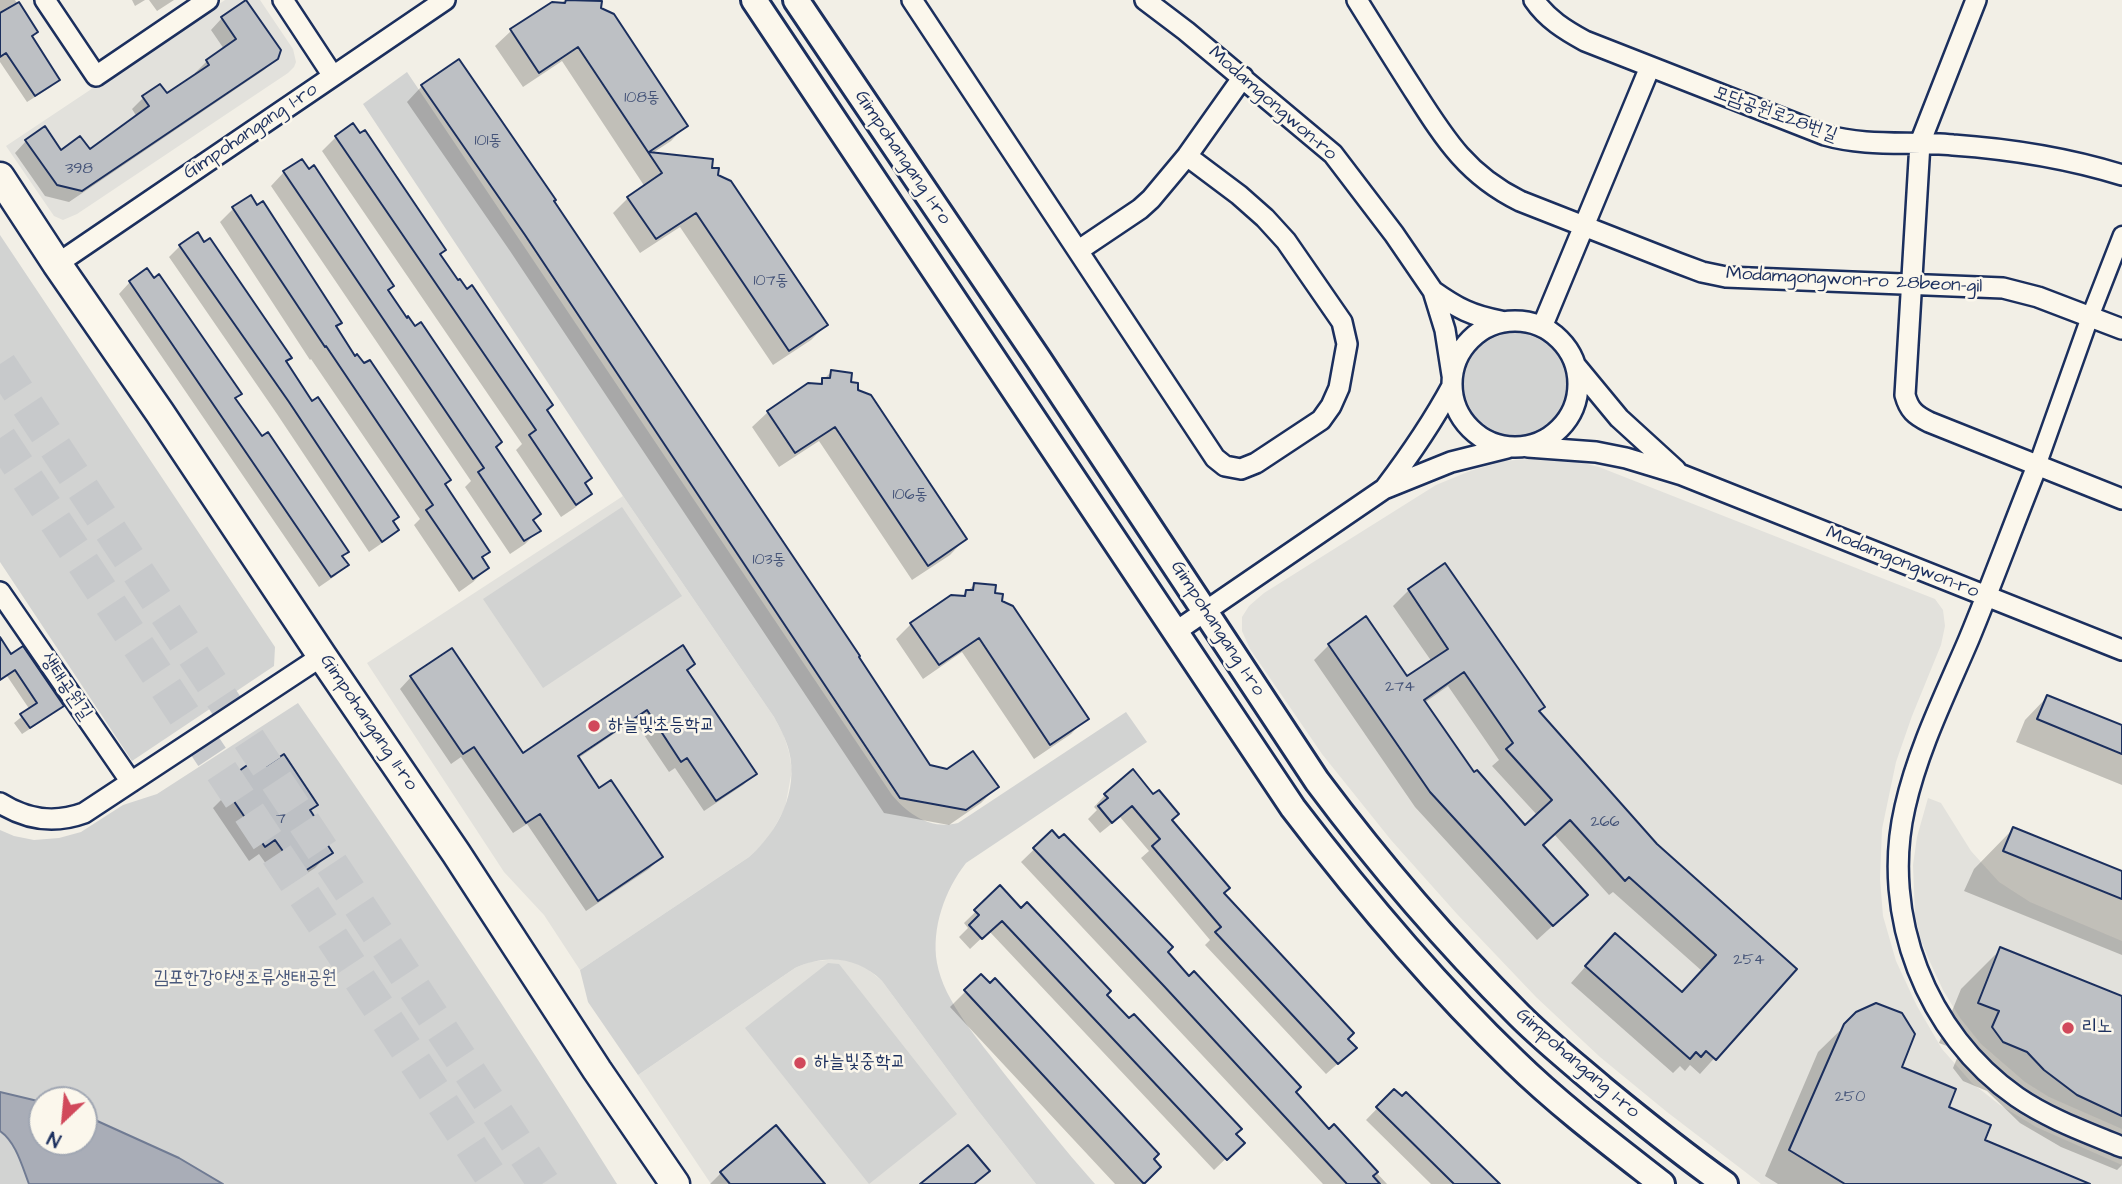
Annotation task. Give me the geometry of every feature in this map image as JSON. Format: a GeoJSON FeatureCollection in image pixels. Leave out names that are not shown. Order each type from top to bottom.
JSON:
{"type":"FeatureCollection","features":[{"type":"Feature","properties":{"kind":"main road","name":"Gimpohangang 11-ro"},"geometry":{"type":"LineString","coordinates":[[0,177],[160,413],[318,659],[666,1184]]}},
{"type":"Feature","properties":{"kind":"main road","name":"Gimpohangang 11-ro"},"geometry":{"type":"LineString","coordinates":[[318,659],[456,853],[597,1070],[675,1184]]}},
{"type":"Feature","properties":{"kind":"street"},"geometry":{"type":"LineString","coordinates":[[45,0],[96,76],[208,0]]}},
{"type":"Feature","properties":{"kind":"street"},"geometry":{"type":"LineString","coordinates":[[283,0],[333,76]]}},
{"type":"Feature","properties":{"kind":"street","name":"Gimpohangang 1-ro"},"geometry":{"type":"LineString","coordinates":[[57,264],[445,0]]}},
{"type":"Feature","properties":{"kind":"street","name":"Gimpohangang 1-ro"},"geometry":{"type":"LineString","coordinates":[[754,0],[1293,808],[1350,883],[1460,1007],[1516,1063],[1662,1184]]}},
{"type":"Feature","properties":{"kind":"street","name":"Gimpohangang 1-ro"},"geometry":{"type":"LineString","coordinates":[[796,0],[1324,791],[1359,838],[1458,952],[1520,1016],[1650,1128],[1725,1184]]}},
{"type":"Feature","properties":{"kind":"street"},"geometry":{"type":"LineString","coordinates":[[912,0],[1215,458],[1225,466],[1241,469],[1256,463],[1321,419],[1331,406],[1339,388],[1345,364],[1346,344],[1342,323],[1286,241],[1239,195],[1186,156]]}},
{"type":"Feature","properties":{"kind":"street","name":"Modamgongwon-ro"},"geometry":{"type":"LineString","coordinates":[[1145,0],[1186,30],[1333,154],[1387,224],[1433,291]]}},
{"type":"Feature","properties":{"kind":"street","name":"Modamgongwon-ro 28beon-gil"},"geometry":{"type":"LineString","coordinates":[[1357,0],[1436,126],[1464,161],[1497,190],[1520,201],[1702,272],[1726,277],[2003,288],[2038,297],[2122,329]]}},
{"type":"Feature","properties":{"kind":"street","name":"모담공원로28번길"},"geometry":{"type":"LineString","coordinates":[[1534,0],[1560,27],[1584,41],[1844,141],[1952,144],[2031,153],[2122,175]]}},
{"type":"Feature","properties":{"kind":"street"},"geometry":{"type":"LineString","coordinates":[[1976,0],[1920,144],[1905,395],[1908,406],[1915,415],[1929,422],[2122,499]]}},
{"type":"Feature","properties":{"kind":"street"},"geometry":{"type":"LineString","coordinates":[[1542,327],[1650,67]]}},
{"type":"Feature","properties":{"kind":"street"},"geometry":{"type":"LineString","coordinates":[[1079,250],[1151,199],[1243,77]]}},
{"type":"Feature","properties":{"kind":"street"},"geometry":{"type":"LineString","coordinates":[[2122,235],[2037,466],[1916,767],[1900,833],[1899,860],[1904,926],[1921,978],[1958,1041],[1981,1067],[2017,1096],[2047,1115],[2122,1147]]}},
{"type":"Feature","properties":{"kind":"street"},"geometry":{"type":"LineString","coordinates":[[1433,291],[1468,313],[1505,321],[1525,321],[1542,327],[1557,337],[1576,366],[1619,418],[1682,475]]}},
{"type":"Feature","properties":{"kind":"street"},"geometry":{"type":"LineString","coordinates":[[1433,291],[1444,330],[1452,396],[1459,414],[1471,431],[1488,442],[1507,447],[1528,447],[1548,439],[1564,425],[1574,408],[1578,387],[1576,366]]}},
{"type":"Feature","properties":{"kind":"street"},"geometry":{"type":"LineString","coordinates":[[1384,489],[1419,442],[1452,381],[1457,356],[1469,340],[1486,328],[1505,321]]}},
{"type":"Feature","properties":{"kind":"street"},"geometry":{"type":"LineString","coordinates":[[1175,632],[1384,489],[1451,463],[1507,447]]}},
{"type":"Feature","properties":{"kind":"street","name":"Modamgongwon-ro"},"geometry":{"type":"LineString","coordinates":[[1528,447],[1597,452],[1682,475],[2122,650]]}},
{"type":"Feature","properties":{"kind":"street","name":"생태공원길"},"geometry":{"type":"LineString","coordinates":[[0,592],[131,782]]}},
{"type":"Feature","properties":{"kind":"street"},"geometry":{"type":"LineString","coordinates":[[0,803],[29,817],[43,820],[72,817],[97,805],[318,659]]}},
{"type":"Feature","properties":{"kind":"shaded area"},"geometry":{"type":"Polygon","coordinates":[[[225,0],[260,0],[293,49],[296,62],[294,67],[77,214],[63,220],[54,216],[6,146],[225,0]]]}},
{"type":"Feature","properties":{"kind":"shaded area"},"geometry":{"type":"Polygon","coordinates":[[[1538,458],[1574,461],[1599,467],[1935,599],[1943,610],[1945,626],[1941,645],[1896,762],[1882,829],[1880,879],[1883,916],[1896,961],[1917,1006],[1942,1049],[1972,1083],[2000,1105],[2036,1127],[2122,1165],[2122,1184],[1761,1184],[1600,1057],[1536,997],[1391,840],[1322,754],[1250,649],[1242,631],[1242,617],[1249,606],[1264,593],[1436,485],[1504,461],[1538,458]]]}},
{"type":"Feature","properties":{"kind":"shaded area","name":"하늘빛초등학교"},"geometry":{"type":"Polygon","coordinates":[[[623,496],[774,717],[784,736],[792,770],[785,808],[769,837],[759,848],[580,970],[544,915],[504,872],[367,663],[623,496]]]}},
{"type":"Feature","properties":{"kind":"shaded area"},"geometry":{"type":"Polygon","coordinates":[[[1928,798],[1941,803],[1971,851],[1999,882],[2030,902],[2122,941],[2122,1129],[2049,1097],[2025,1082],[1981,1044],[1960,1018],[1943,990],[1920,938],[1915,915],[1913,865],[1917,837],[1928,798]]]}},
{"type":"Feature","properties":{"kind":"shaded area","name":"하늘빛중학교"},"geometry":{"type":"Polygon","coordinates":[[[836,959],[864,966],[882,981],[1036,1184],[711,1184],[638,1075],[795,968],[809,962],[836,959]]]}},
{"type":"Feature","properties":{"kind":"shaded area"},"geometry":{"type":"Polygon","coordinates":[[[0,1092],[28,1099],[28,1156],[98,1156],[98,1121],[179,1158],[223,1184],[29,1184],[14,1148],[0,1131],[0,1092]]]}},
{"type":"Feature","properties":{"kind":"green space"},"geometry":{"type":"Polygon","coordinates":[[[407,72],[892,795],[906,809],[930,822],[948,825],[958,823],[1126,712],[1147,742],[966,863],[946,897],[936,936],[937,963],[941,978],[955,1006],[1003,1072],[1095,1184],[1036,1184],[882,981],[863,967],[852,963],[841,960],[818,961],[795,968],[638,1075],[588,1002],[580,970],[749,857],[769,836],[784,810],[788,796],[791,781],[789,751],[774,717],[623,496],[363,104],[407,72]]]}},
{"type":"Feature","properties":{"kind":"green space"},"geometry":{"type":"Polygon","coordinates":[[[0,235],[275,647],[274,666],[132,761],[0,562],[0,235]]]}},
{"type":"Feature","properties":{"kind":"green space"},"geometry":{"type":"Polygon","coordinates":[[[1515,333],[1535,337],[1551,348],[1562,364],[1566,384],[1562,404],[1551,420],[1535,431],[1515,435],[1495,431],[1479,420],[1468,404],[1464,384],[1468,364],[1479,348],[1495,337],[1515,333]]]}},
{"type":"Feature","properties":{"kind":"green space"},"geometry":{"type":"Polygon","coordinates":[[[622,507],[682,596],[543,688],[483,599],[622,507]]]}},
{"type":"Feature","properties":{"kind":"green space","name":"김포한강야생조류생태공원"},"geometry":{"type":"Polygon","coordinates":[[[298,703],[461,942],[617,1184],[0,1184],[0,830],[34,840],[59,838],[81,832],[123,805],[157,794],[298,703]]]}},
{"type":"Feature","properties":{"kind":"green space"},"geometry":{"type":"Polygon","coordinates":[[[828,963],[839,964],[957,1114],[869,1184],[745,1028],[828,963]]]}},
{"type":"Feature","properties":{"kind":"building"},"geometry":{"type":"Polygon","coordinates":[[[246,0],[281,50],[278,59],[82,191],[57,185],[25,140],[45,126],[61,150],[80,136],[90,149],[149,106],[142,96],[160,84],[167,93],[209,65],[206,60],[236,39],[221,17],[246,0]]]}},
{"type":"Feature","properties":{"kind":"building"},"geometry":{"type":"Polygon","coordinates":[[[566,0],[602,1],[601,8],[614,14],[688,126],[649,152],[713,159],[712,168],[719,168],[718,175],[731,181],[828,325],[789,351],[696,213],[656,239],[627,197],[662,173],[578,47],[539,73],[510,29],[552,2],[565,3],[566,0]]]}},
{"type":"Feature","properties":{"kind":"building"},"geometry":{"type":"Polygon","coordinates":[[[19,2],[38,32],[32,36],[60,80],[35,96],[6,53],[0,57],[0,13],[19,2]]]}},
{"type":"Feature","properties":{"kind":"building"},"geometry":{"type":"Polygon","coordinates":[[[459,59],[556,200],[554,201],[860,656],[930,765],[947,769],[973,751],[999,787],[966,810],[900,798],[525,235],[421,85],[459,59]]]}},
{"type":"Feature","properties":{"kind":"building"},"geometry":{"type":"Polygon","coordinates":[[[353,123],[360,133],[365,130],[446,250],[440,254],[467,289],[472,285],[553,405],[547,410],[592,478],[585,483],[592,494],[576,505],[529,435],[536,430],[335,136],[353,123]]]}},
{"type":"Feature","properties":{"kind":"building"},"geometry":{"type":"Polygon","coordinates":[[[302,159],[309,169],[314,165],[394,286],[388,290],[407,318],[408,316],[415,326],[421,322],[502,442],[496,447],[541,514],[533,520],[541,531],[524,541],[478,472],[484,468],[283,171],[302,159]]]}},
{"type":"Feature","properties":{"kind":"building"},"geometry":{"type":"Polygon","coordinates":[[[251,195],[257,205],[263,201],[342,323],[336,326],[355,356],[357,354],[364,363],[370,360],[451,480],[445,484],[490,552],[482,557],[489,568],[473,579],[426,510],[433,505],[232,207],[251,195]]]}},
{"type":"Feature","properties":{"kind":"building"},"geometry":{"type":"Polygon","coordinates":[[[198,232],[204,242],[210,238],[292,358],[286,361],[312,401],[318,397],[399,517],[393,521],[399,530],[382,542],[289,402],[179,245],[198,232]]]}},
{"type":"Feature","properties":{"kind":"building"},"geometry":{"type":"Polygon","coordinates":[[[147,268],[154,278],[159,274],[242,394],[235,398],[262,436],[268,432],[349,552],[342,556],[349,565],[331,577],[129,281],[147,268]]]}},
{"type":"Feature","properties":{"kind":"building"},"geometry":{"type":"Polygon","coordinates":[[[831,370],[852,373],[851,382],[858,383],[858,390],[871,395],[967,539],[928,566],[835,427],[795,453],[767,411],[808,383],[822,384],[822,378],[830,378],[831,370]]]}},
{"type":"Feature","properties":{"kind":"building"},"geometry":{"type":"Polygon","coordinates":[[[1445,563],[1545,707],[1539,711],[1657,844],[1797,969],[1716,1060],[1706,1051],[1701,1057],[1696,1052],[1690,1059],[1585,966],[1615,933],[1682,992],[1716,955],[1629,877],[1625,881],[1570,820],[1543,845],[1588,895],[1553,926],[1430,792],[1328,644],[1366,616],[1407,676],[1448,649],[1408,589],[1445,563]],[[1464,672],[1424,700],[1474,772],[1477,770],[1525,825],[1552,800],[1506,749],[1513,743],[1464,672]]]}},
{"type":"Feature","properties":{"kind":"building"},"geometry":{"type":"Polygon","coordinates":[[[974,583],[996,585],[995,593],[1003,594],[1002,601],[1013,606],[1089,719],[1050,745],[979,638],[939,665],[910,623],[951,595],[965,596],[966,590],[973,590],[974,583]]]}},
{"type":"Feature","properties":{"kind":"building"},"geometry":{"type":"Polygon","coordinates":[[[0,637],[11,654],[23,646],[64,706],[30,728],[20,714],[37,703],[15,670],[0,680],[0,637]]]}},
{"type":"Feature","properties":{"kind":"building","name":"하늘빛초등학교"},"geometry":{"type":"Polygon","coordinates":[[[683,645],[695,664],[687,670],[757,774],[716,801],[687,758],[681,762],[647,710],[578,756],[599,788],[611,780],[663,857],[598,901],[540,814],[526,823],[474,747],[463,754],[410,676],[452,648],[523,753],[683,645]]]}},
{"type":"Feature","properties":{"kind":"building"},"geometry":{"type":"Polygon","coordinates":[[[2047,695],[2122,725],[2122,754],[2037,719],[2047,695]]]}},
{"type":"Feature","properties":{"kind":"building"},"geometry":{"type":"Polygon","coordinates":[[[284,754],[318,805],[310,810],[323,830],[319,832],[333,853],[305,871],[291,850],[285,854],[275,840],[265,847],[227,791],[245,780],[239,771],[260,756],[266,766],[284,754]]]}},
{"type":"Feature","properties":{"kind":"building"},"geometry":{"type":"Polygon","coordinates":[[[1133,769],[1153,794],[1159,790],[1179,814],[1172,820],[1230,888],[1224,893],[1354,1033],[1348,1039],[1357,1048],[1338,1064],[1215,932],[1221,927],[1152,846],[1160,839],[1132,806],[1112,823],[1098,806],[1108,798],[1104,794],[1133,769]]]}},
{"type":"Feature","properties":{"kind":"building"},"geometry":{"type":"Polygon","coordinates":[[[2013,827],[2122,871],[2122,899],[2003,851],[2013,827]]]}},
{"type":"Feature","properties":{"kind":"building"},"geometry":{"type":"Polygon","coordinates":[[[1052,830],[1059,838],[1064,834],[1173,947],[1168,952],[1189,976],[1194,971],[1301,1087],[1296,1092],[1329,1129],[1334,1124],[1378,1172],[1373,1176],[1380,1184],[1347,1184],[1033,848],[1052,830]]]}},
{"type":"Feature","properties":{"kind":"building"},"geometry":{"type":"Polygon","coordinates":[[[1000,885],[1021,908],[1027,902],[1111,991],[1107,995],[1129,1018],[1134,1014],[1242,1129],[1236,1134],[1245,1143],[1227,1160],[1002,921],[982,939],[969,925],[979,915],[974,910],[1000,885]]]}},
{"type":"Feature","properties":{"kind":"building"},"geometry":{"type":"Polygon","coordinates":[[[2000,947],[2122,996],[2122,1116],[2077,1095],[2044,1070],[2027,1052],[2003,1042],[1992,1027],[1999,1011],[1978,1003],[2000,947]]]}},
{"type":"Feature","properties":{"kind":"building"},"geometry":{"type":"Polygon","coordinates":[[[981,974],[990,983],[995,978],[1159,1154],[1154,1159],[1161,1167],[1144,1184],[964,990],[981,974]]]}},
{"type":"Feature","properties":{"kind":"building"},"geometry":{"type":"Polygon","coordinates":[[[1876,1003],[1902,1013],[1915,1034],[1902,1067],[1956,1089],[1949,1107],[1991,1125],[1985,1140],[2090,1184],[1845,1184],[1789,1150],[1844,1024],[1856,1012],[1876,1003]]]}},
{"type":"Feature","properties":{"kind":"building"},"geometry":{"type":"Polygon","coordinates":[[[1394,1089],[1402,1096],[1406,1092],[1500,1184],[1454,1184],[1376,1107],[1394,1089]]]}},
{"type":"Feature","properties":{"kind":"building"},"geometry":{"type":"Polygon","coordinates":[[[776,1125],[825,1184],[730,1184],[720,1172],[776,1125]]]}},
{"type":"Feature","properties":{"kind":"building"},"geometry":{"type":"Polygon","coordinates":[[[968,1145],[990,1171],[974,1184],[920,1184],[968,1145]]]}},
{"type":"Feature","properties":{"kind":"tunnel"},"geometry":{"type":"LineString","coordinates":[[0,364],[544,1184]]}},
{"type":"Feature","properties":{"kind":"tunnel"},"geometry":{"type":"LineString","coordinates":[[0,438],[496,1184]]}},
{"type":"Feature","properties":{"kind":"place","name":"하늘빛초등학교"},"geometry":{"type":"Point","coordinates":[594,726]}},
{"type":"Feature","properties":{"kind":"place","name":"리노"},"geometry":{"type":"Point","coordinates":[2068,1028]}},
{"type":"Feature","properties":{"kind":"place","name":"하늘빛중학교"},"geometry":{"type":"Point","coordinates":[800,1063]}}]}
